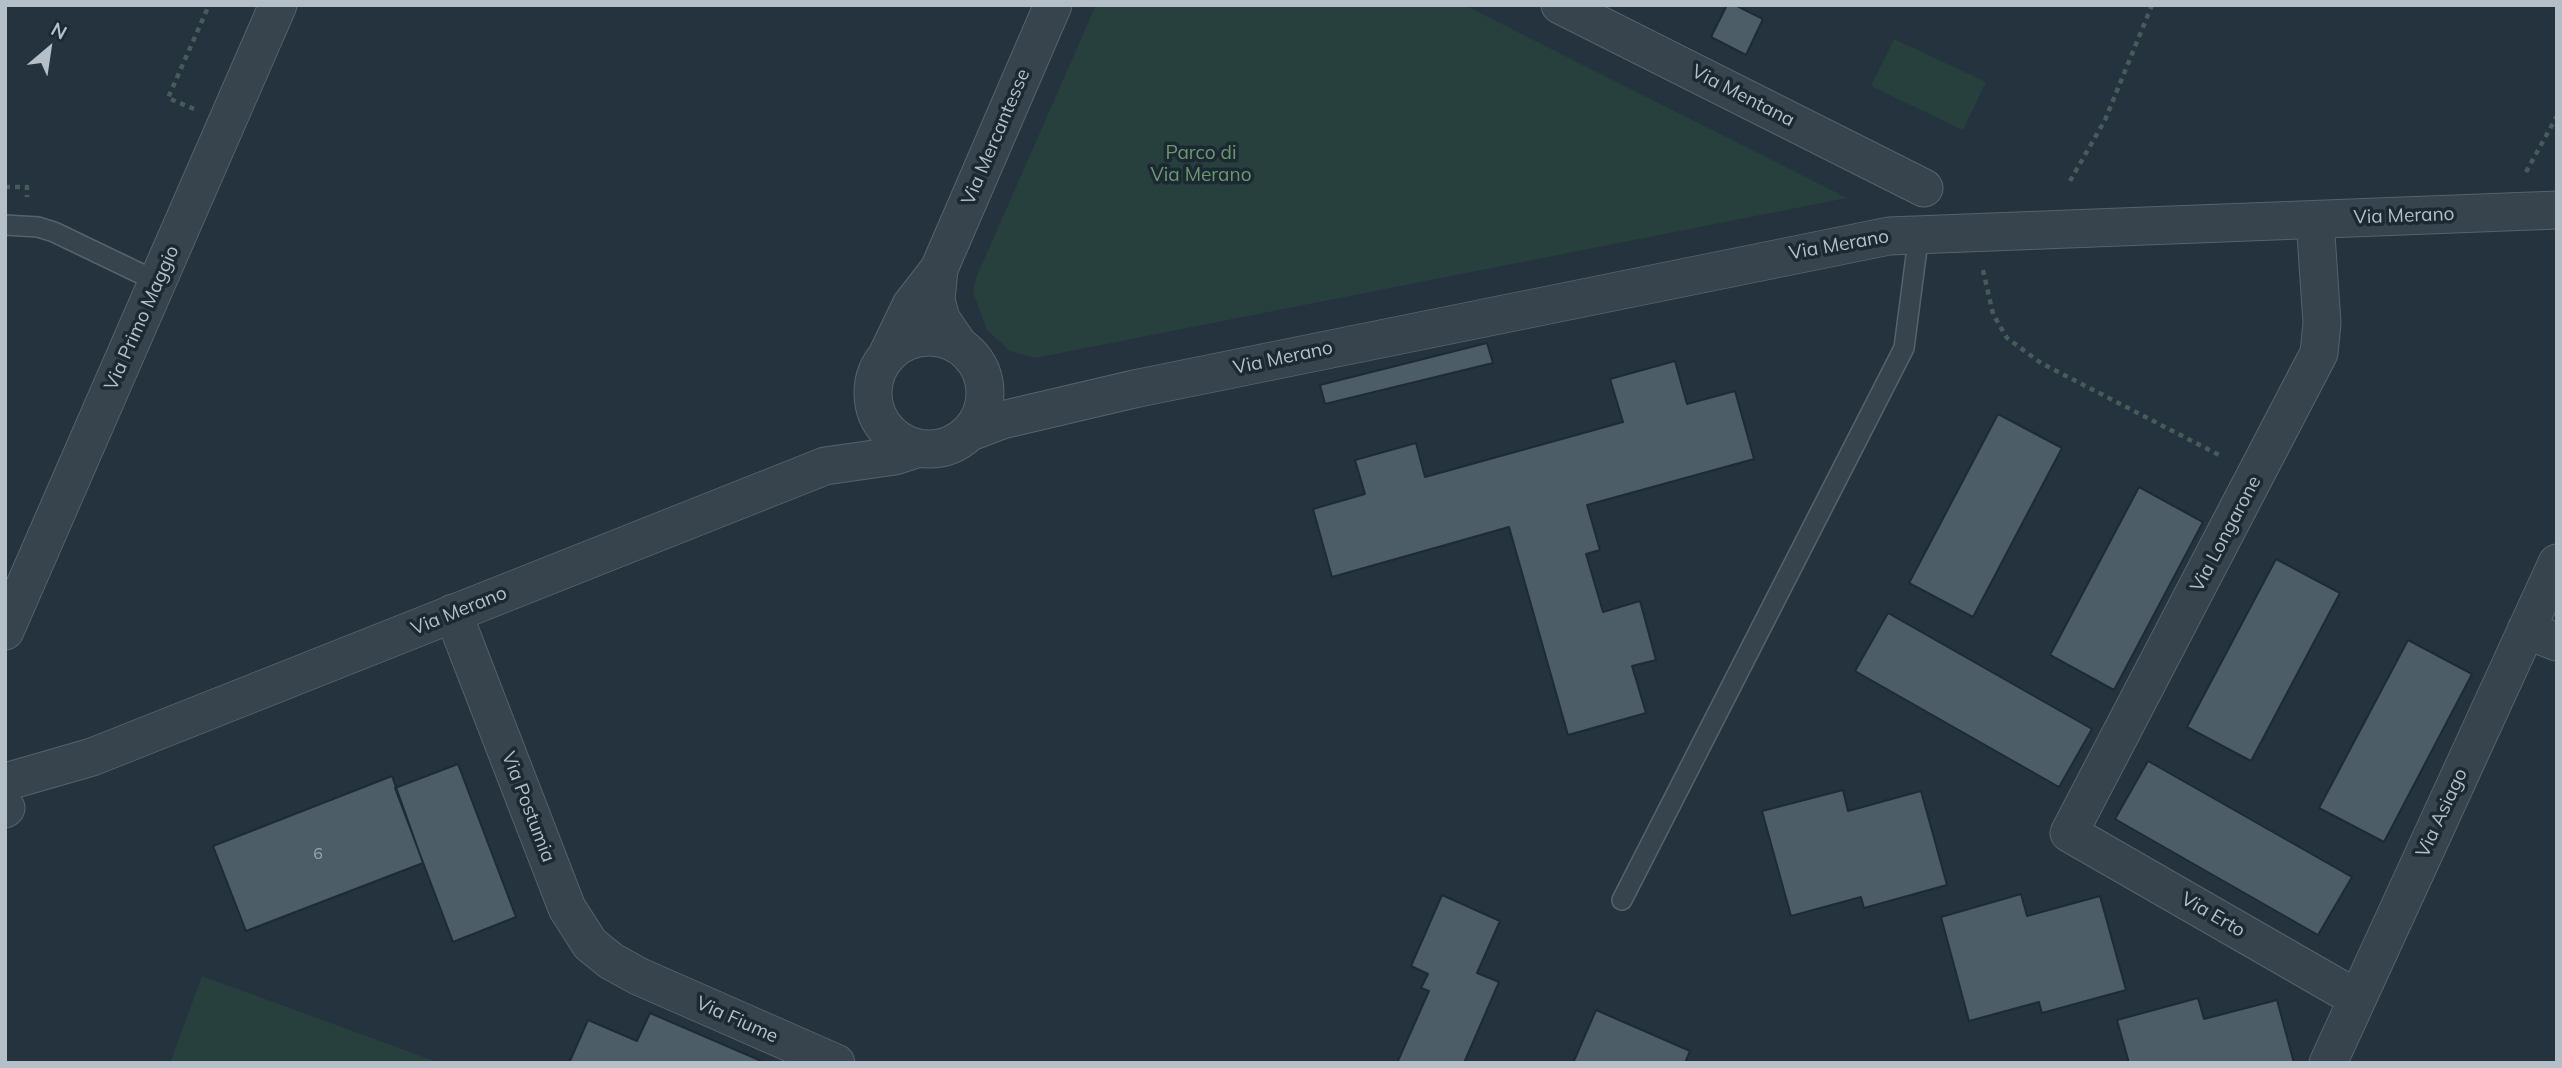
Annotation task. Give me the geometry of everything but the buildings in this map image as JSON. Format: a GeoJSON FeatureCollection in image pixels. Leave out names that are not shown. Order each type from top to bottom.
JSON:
{"type":"FeatureCollection","features":[{"type":"Feature","properties":{"kind":"street","name":"Via Primo Maggio"},"geometry":{"type":"LineString","coordinates":[[5,631],[278,5]]}},
{"type":"Feature","properties":{"kind":"street","name":"Via Mercantesse"},"geometry":{"type":"LineString","coordinates":[[888,353],[911,305],[939,269],[1053,5]]}},
{"type":"Feature","properties":{"kind":"street","name":"Via Mentana"},"geometry":{"type":"LineString","coordinates":[[1560,5],[1924,188]]}},
{"type":"Feature","properties":{"kind":"street","name":"Via Merano"},"geometry":{"type":"LineString","coordinates":[[1134,389],[1810,249],[1919,233],[2557,210]]}},
{"type":"Feature","properties":{"kind":"street","name":"Via Longarone"},"geometry":{"type":"LineString","coordinates":[[2069,833],[2319,353],[2322,323],[2315,220]]}},
{"type":"Feature","properties":{"kind":"street","name":"Via Mercantesse"},"geometry":{"type":"LineString","coordinates":[[939,269],[936,300],[941,319],[958,344]]}},
{"type":"Feature","properties":{"kind":"street"},"geometry":{"type":"LineString","coordinates":[[919,448],[893,436],[881,423],[874,405],[872,386],[888,353],[904,342],[922,337],[940,338],[958,344],[972,356],[982,372],[1013,398],[1029,401],[1134,389]]}},
{"type":"Feature","properties":{"kind":"street"},"geometry":{"type":"LineString","coordinates":[[968,433],[984,409],[986,390],[982,372]]}},
{"type":"Feature","properties":{"kind":"street"},"geometry":{"type":"LineString","coordinates":[[825,466],[895,456],[919,448],[946,447],[968,433],[1002,420],[1134,389]]}},
{"type":"Feature","properties":{"kind":"street"},"geometry":{"type":"LineString","coordinates":[[825,466],[855,441],[874,405]]}},
{"type":"Feature","properties":{"kind":"street","name":"Via Merano"},"geometry":{"type":"LineString","coordinates":[[92,757],[825,466]]}},
{"type":"Feature","properties":{"kind":"street","name":"Via Asiago"},"geometry":{"type":"LineString","coordinates":[[2328,1063],[2356,998],[2542,636],[2557,563]]}},
{"type":"Feature","properties":{"kind":"street","name":"Via Postumia"},"geometry":{"type":"LineString","coordinates":[[453,613],[567,908],[590,944],[611,961],[638,976]]}},
{"type":"Feature","properties":{"kind":"street"},"geometry":{"type":"LineString","coordinates":[[5,782],[92,757]]}},
{"type":"Feature","properties":{"kind":"street"},"geometry":{"type":"LineString","coordinates":[[6,809],[92,757]]}},
{"type":"Feature","properties":{"kind":"street","name":"Via Erto"},"geometry":{"type":"LineString","coordinates":[[2069,833],[2356,998]]}},
{"type":"Feature","properties":{"kind":"street","name":"Via Fiume"},"geometry":{"type":"LineString","coordinates":[[638,976],[836,1063]]}},
{"type":"Feature","properties":{"kind":"lane"},"geometry":{"type":"LineString","coordinates":[[5,225],[38,227],[54,232],[158,282]]}},
{"type":"Feature","properties":{"kind":"lane"},"geometry":{"type":"LineString","coordinates":[[1622,900],[1904,348],[1919,233]]}},
{"type":"Feature","properties":{"kind":"path"},"geometry":{"type":"LineString","coordinates":[[209,5],[168,98],[227,124]]}},
{"type":"Feature","properties":{"kind":"path"},"geometry":{"type":"LineString","coordinates":[[2070,181],[2105,120],[2152,5]]}},
{"type":"Feature","properties":{"kind":"path"},"geometry":{"type":"LineString","coordinates":[[2526,172],[2557,116]]}},
{"type":"Feature","properties":{"kind":"path"},"geometry":{"type":"LineString","coordinates":[[1980,259],[1993,314],[2007,338],[2041,363],[2257,475]]}},
{"type":"Feature","properties":{"kind":"green space","name":"Parco di Via Merano"},"geometry":{"type":"Polygon","coordinates":[[[1096,5],[1464,5],[1847,198],[1035,358],[1010,351],[987,330],[973,292],[976,278],[1096,5]]]}},
{"type":"Feature","properties":{"kind":"green space"},"geometry":{"type":"Polygon","coordinates":[[[1894,39],[1986,82],[1963,130],[1871,86],[1894,39]]]}},
{"type":"Feature","properties":{"kind":"green space"},"geometry":{"type":"Polygon","coordinates":[[[202,976],[440,1063],[170,1063],[202,976]]]}}]}
